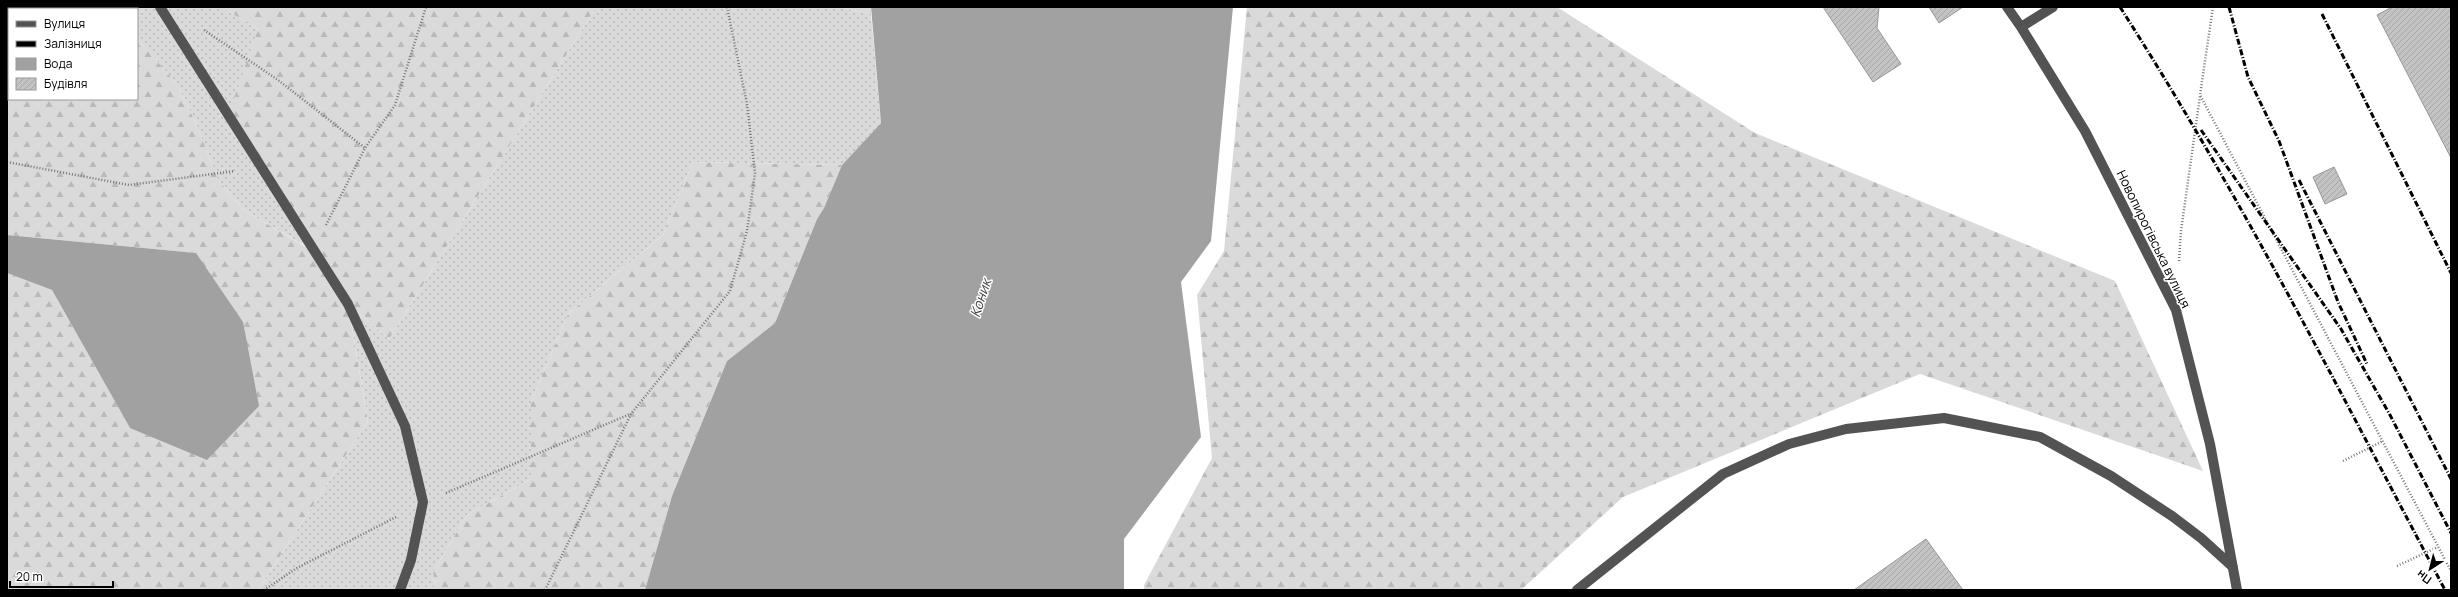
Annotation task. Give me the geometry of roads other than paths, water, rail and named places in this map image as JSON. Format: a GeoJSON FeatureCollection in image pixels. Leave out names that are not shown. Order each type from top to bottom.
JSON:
{"type":"FeatureCollection","features":[{"type":"Feature","properties":{"kind":"street"},"geometry":{"type":"LineString","coordinates":[[160,7],[348,304],[405,426],[424,502],[411,560],[400,590]]}},
{"type":"Feature","properties":{"kind":"street","name":"Новопирогівська вулиця"},"geometry":{"type":"LineString","coordinates":[[2007,7],[2021,27],[2085,131],[2176,310],[2210,444],[2237,590]]}},
{"type":"Feature","properties":{"kind":"street"},"geometry":{"type":"LineString","coordinates":[[2021,27],[2053,7]]}},
{"type":"Feature","properties":{"kind":"street"},"geometry":{"type":"LineString","coordinates":[[1577,590],[1723,474],[1789,444],[1838,431],[1944,418],[2040,437],[2111,476],[2172,516],[2201,538],[2233,567]]}},
{"type":"Feature","properties":{"kind":"water","name":"Коник"},"geometry":{"type":"Polygon","coordinates":[[[871,7],[1233,7],[1211,241],[1181,282],[1201,437],[1124,539],[1124,590],[645,590],[672,496],[727,361],[775,323],[817,219],[824,208],[842,165],[881,123],[871,7]]]}},
{"type":"Feature","properties":{"kind":"water"},"geometry":{"type":"Polygon","coordinates":[[[7,235],[196,253],[243,322],[259,406],[207,460],[130,428],[52,290],[7,273],[7,235]]]}},
{"type":"Feature","properties":{"kind":"railway"},"geometry":{"type":"LineString","coordinates":[[2120,7],[2207,149],[2248,222],[2445,590]]}},
{"type":"Feature","properties":{"kind":"railway"},"geometry":{"type":"LineString","coordinates":[[2229,7],[2248,77],[2279,141],[2338,302],[2367,364]]}},
{"type":"Feature","properties":{"kind":"railway"},"geometry":{"type":"LineString","coordinates":[[2322,14],[2451,273]]}},
{"type":"Feature","properties":{"kind":"railway"},"geometry":{"type":"LineString","coordinates":[[2201,130],[2341,329],[2390,415],[2451,533]]}},
{"type":"Feature","properties":{"kind":"railway"},"geometry":{"type":"LineString","coordinates":[[2299,180],[2451,479]]}}]}
